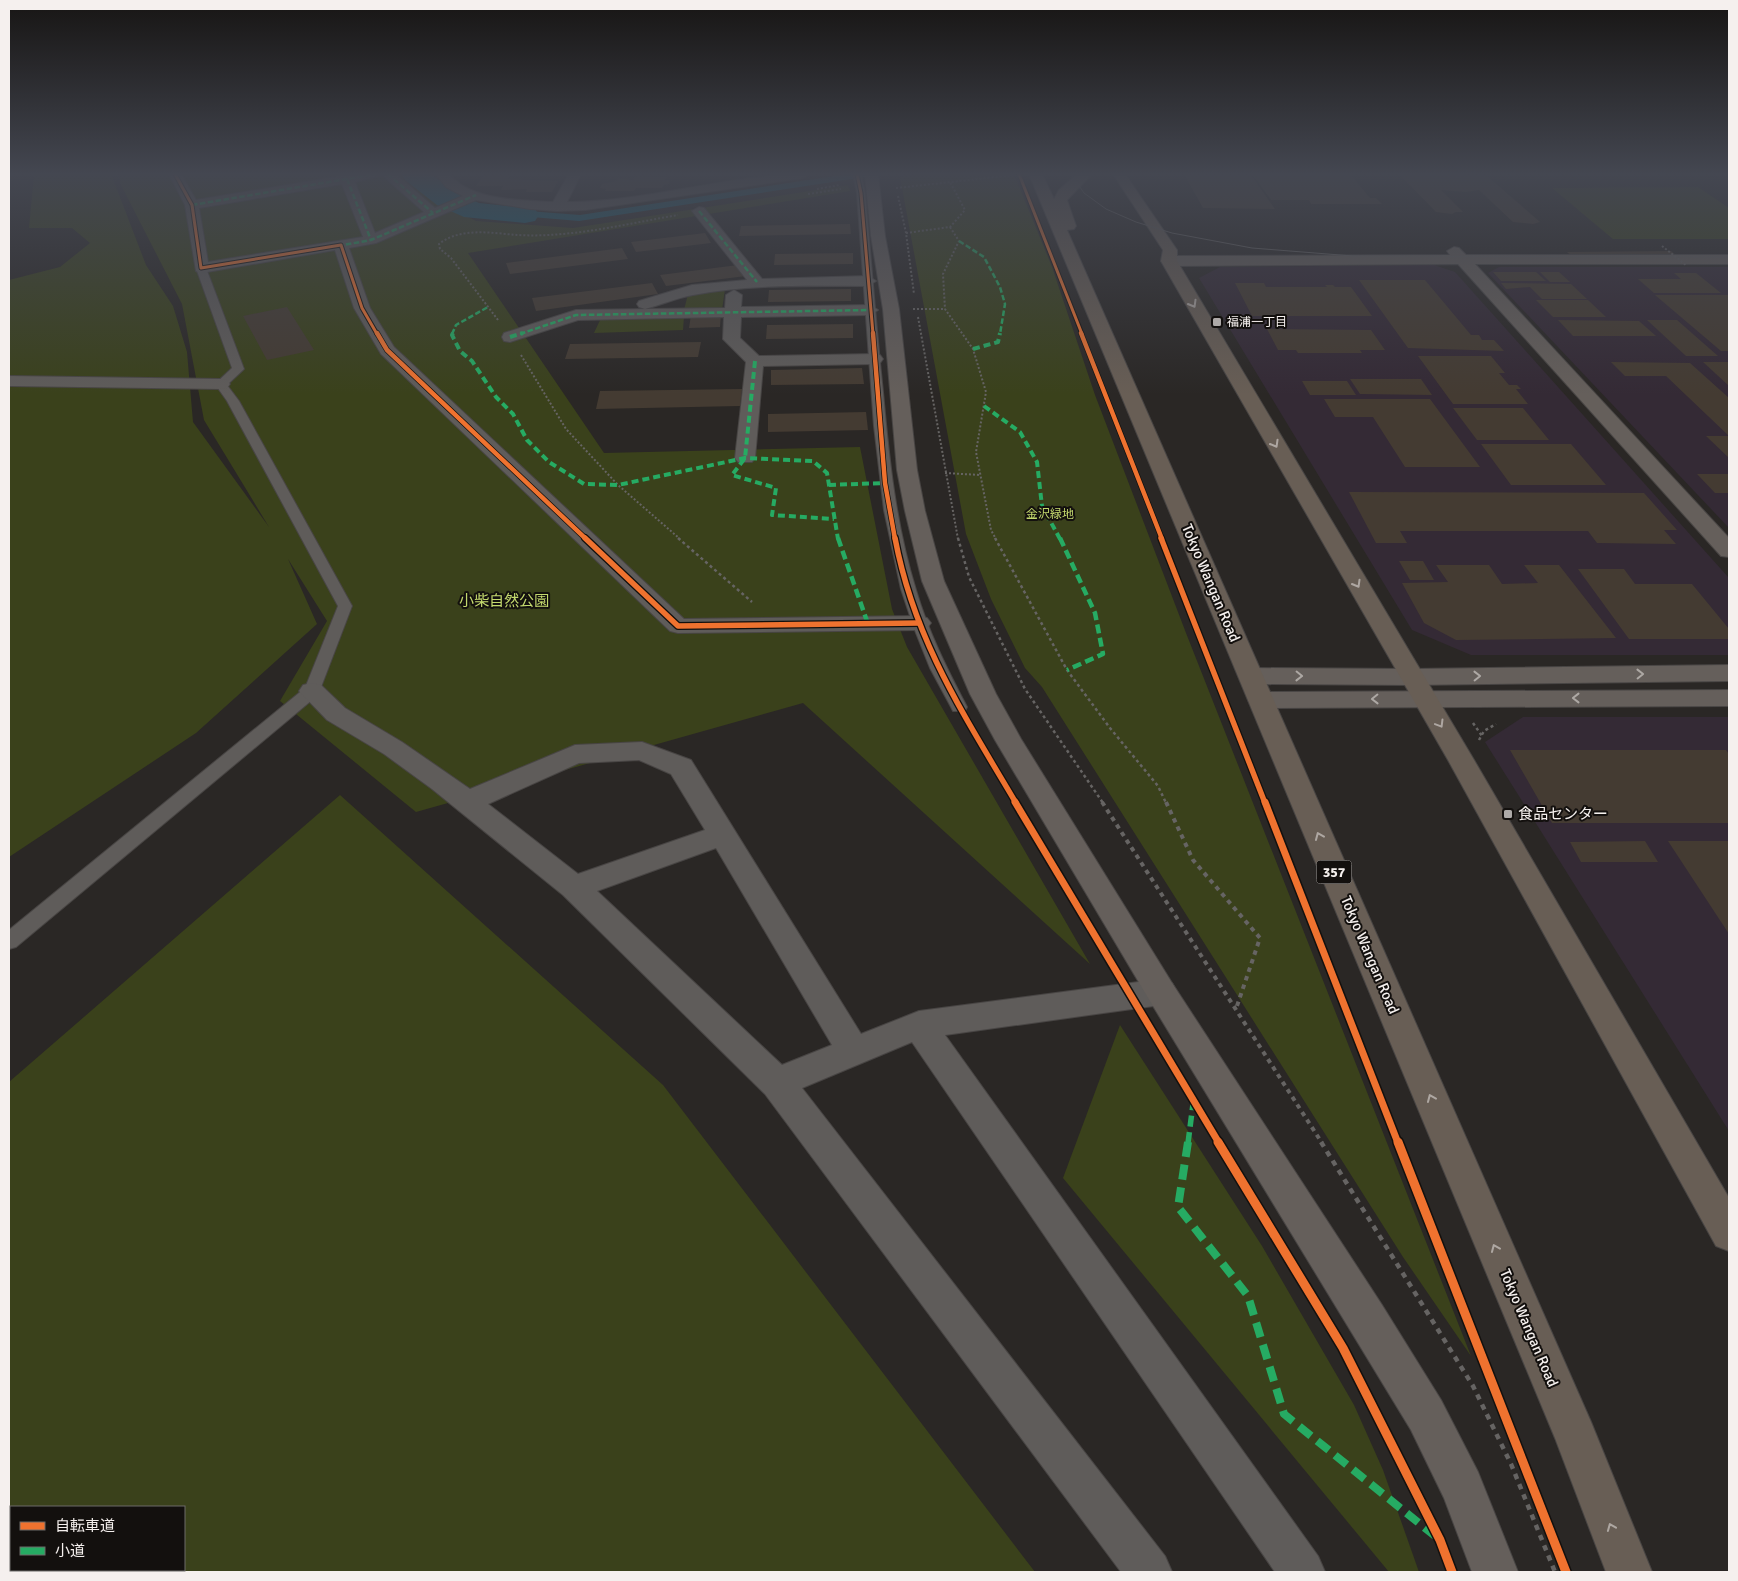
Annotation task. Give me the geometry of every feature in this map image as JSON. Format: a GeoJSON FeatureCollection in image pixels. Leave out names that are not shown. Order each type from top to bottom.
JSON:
{"type":"FeatureCollection","features":[{"type":"Feature","properties":{"kind":"highway","name":"Tokyo Wangan Road"},"geometry":{"type":"LineString","coordinates":[[1069,248],[1576,1437],[1630,1572]]}},
{"type":"Feature","properties":{"kind":"highway","name":"357"},"geometry":{"type":"LineString","coordinates":[[1075,248],[1075,262]]}},
{"type":"Feature","properties":{"kind":"highway"},"geometry":{"type":"LineString","coordinates":[[1165,248],[1729,1233]]}},
{"type":"Feature","properties":{"kind":"street"},"geometry":{"type":"LineString","coordinates":[[198,248],[201,268],[324,248]]}},
{"type":"Feature","properties":{"kind":"street"},"geometry":{"type":"LineString","coordinates":[[342,248],[362,308],[387,350],[678,626],[919,623]]}},
{"type":"Feature","properties":{"kind":"street"},"geometry":{"type":"LineString","coordinates":[[729,248],[757,282]]}},
{"type":"Feature","properties":{"kind":"street"},"geometry":{"type":"LineString","coordinates":[[880,248],[891,309],[907,470],[933,581],[983,694],[1008,740],[1161,992],[1358,1303],[1426,1415],[1462,1488],[1495,1572]]}},
{"type":"Feature","properties":{"kind":"street"},"geometry":{"type":"LineString","coordinates":[[1170,256],[1458,255],[1729,251]]}},
{"type":"Feature","properties":{"kind":"street"},"geometry":{"type":"LineString","coordinates":[[1458,255],[1729,259]]}},
{"type":"Feature","properties":{"kind":"street"},"geometry":{"type":"LineString","coordinates":[[1458,255],[1729,551]]}},
{"type":"Feature","properties":{"kind":"street"},"geometry":{"type":"LineString","coordinates":[[510,337],[576,314],[662,301],[690,290],[757,282],[868,281]]}},
{"type":"Feature","properties":{"kind":"street"},"geometry":{"type":"LineString","coordinates":[[734,286],[731,339],[755,361],[874,359]]}},
{"type":"Feature","properties":{"kind":"street"},"geometry":{"type":"LineString","coordinates":[[576,314],[870,310]]}},
{"type":"Feature","properties":{"kind":"street"},"geometry":{"type":"LineString","coordinates":[[745,458],[755,361]]}},
{"type":"Feature","properties":{"kind":"street"},"geometry":{"type":"LineString","coordinates":[[9,382],[220,384]]}},
{"type":"Feature","properties":{"kind":"street"},"geometry":{"type":"LineString","coordinates":[[1417,688],[1729,673]]}},
{"type":"Feature","properties":{"kind":"street"},"geometry":{"type":"LineString","coordinates":[[1256,688],[1417,688],[1729,698]]}},
{"type":"Feature","properties":{"kind":"street"},"geometry":{"type":"LineString","coordinates":[[312,691],[336,714],[394,748],[574,887],[778,1083],[1149,1572]]}},
{"type":"Feature","properties":{"kind":"street"},"geometry":{"type":"LineString","coordinates":[[466,802],[575,754],[642,751],[681,767],[854,1052]]}},
{"type":"Feature","properties":{"kind":"street"},"geometry":{"type":"LineString","coordinates":[[574,887],[722,835]]}},
{"type":"Feature","properties":{"kind":"street"},"geometry":{"type":"LineString","coordinates":[[778,1083],[919,1025],[1161,992]]}},
{"type":"Feature","properties":{"kind":"street"},"geometry":{"type":"LineString","coordinates":[[919,1025],[1302,1572]]}},
{"type":"Feature","properties":{"kind":"lane"},"geometry":{"type":"LineString","coordinates":[[870,248],[868,281],[885,483],[902,574],[919,623],[943,679],[960,706]]}},
{"type":"Feature","properties":{"kind":"lane"},"geometry":{"type":"LineString","coordinates":[[9,941],[312,691],[345,606],[232,401],[220,384],[238,369],[201,268]]}},
{"type":"Feature","properties":{"kind":"path"},"geometry":{"type":"LineString","coordinates":[[440,248],[451,258],[510,337],[566,428],[618,485],[778,625]]}},
{"type":"Feature","properties":{"kind":"path"},"geometry":{"type":"LineString","coordinates":[[908,248],[916,309],[945,473],[960,550],[969,577],[1025,689],[1070,752],[1236,1007],[1444,1335],[1486,1406],[1527,1498],[1555,1572]]}},
{"type":"Feature","properties":{"kind":"path"},"geometry":{"type":"LineString","coordinates":[[956,248],[943,274],[945,309],[973,349],[986,392],[976,452],[991,530],[1067,670],[1110,728],[1158,786],[1193,860],[1260,938],[1236,1007]]}},
{"type":"Feature","properties":{"kind":"path"},"geometry":{"type":"LineString","coordinates":[[1664,248],[1686,265]]}},
{"type":"Feature","properties":{"kind":"path"},"geometry":{"type":"LineString","coordinates":[[916,309],[945,309]]}},
{"type":"Feature","properties":{"kind":"path"},"geometry":{"type":"LineString","coordinates":[[945,473],[980,475]]}},
{"type":"Feature","properties":{"kind":"shaded area"},"geometry":{"type":"Polygon","coordinates":[[[1434,265],[1455,272],[1729,578],[1729,655],[1471,655],[1412,630],[1199,278],[1220,267],[1434,265]]]}},
{"type":"Feature","properties":{"kind":"shaded area"},"geometry":{"type":"Polygon","coordinates":[[[1499,267],[1729,267],[1729,528],[1488,273],[1499,267]]]}},
{"type":"Feature","properties":{"kind":"shaded area"},"geometry":{"type":"Polygon","coordinates":[[[1523,717],[1729,717],[1729,1131],[1485,742],[1523,717]]]}},
{"type":"Feature","properties":{"kind":"green space","name":"小柴自然公園"},"geometry":{"type":"Polygon","coordinates":[[[84,248],[139,248],[146,265],[173,306],[187,352],[193,422],[269,527],[204,420],[182,304],[153,248],[500,248],[468,253],[604,453],[860,447],[892,609],[907,647],[1090,964],[803,703],[416,812],[280,701],[327,621],[288,559],[317,624],[196,733],[9,857],[9,280],[60,267],[84,248]]]}},
{"type":"Feature","properties":{"kind":"green space","name":"金沢緑地"},"geometry":{"type":"Polygon","coordinates":[[[913,248],[1044,248],[1095,395],[1186,633],[1471,1356],[1403,1257],[1042,687],[1025,668],[991,599],[966,534],[913,248]]]}},
{"type":"Feature","properties":{"kind":"green space"},"geometry":{"type":"Polygon","coordinates":[[[725,289],[722,310],[684,310],[688,294],[725,289]]]}},
{"type":"Feature","properties":{"kind":"green space"},"geometry":{"type":"Polygon","coordinates":[[[684,317],[683,330],[594,333],[601,318],[684,317]]]}},
{"type":"Feature","properties":{"kind":"green space"},"geometry":{"type":"Polygon","coordinates":[[[340,795],[663,1085],[1035,1572],[9,1572],[9,1082],[340,795]]]}},
{"type":"Feature","properties":{"kind":"green space"},"geometry":{"type":"Polygon","coordinates":[[[1120,1025],[1262,1246],[1354,1405],[1383,1470],[1419,1572],[1389,1572],[1063,1178],[1120,1025]]]}},
{"type":"Feature","properties":{"kind":"building"},"geometry":{"type":"Polygon","coordinates":[[[622,248],[628,259],[510,274],[506,263],[622,248]]]}},
{"type":"Feature","properties":{"kind":"building"},"geometry":{"type":"Polygon","coordinates":[[[634,248],[671,248],[636,252],[634,248]]]}},
{"type":"Feature","properties":{"kind":"building"},"geometry":{"type":"Polygon","coordinates":[[[1671,251],[1683,261],[1580,264],[1567,252],[1671,251]]]}},
{"type":"Feature","properties":{"kind":"building"},"geometry":{"type":"Polygon","coordinates":[[[853,253],[853,264],[774,265],[775,254],[853,253]]]}},
{"type":"Feature","properties":{"kind":"building"},"geometry":{"type":"Polygon","coordinates":[[[738,265],[746,276],[666,286],[660,275],[738,265]]]}},
{"type":"Feature","properties":{"kind":"building"},"geometry":{"type":"Polygon","coordinates":[[[1493,272],[1536,272],[1546,281],[1501,281],[1493,272]]]}},
{"type":"Feature","properties":{"kind":"building"},"geometry":{"type":"Polygon","coordinates":[[[1540,272],[1559,272],[1570,282],[1550,282],[1540,272]]]}},
{"type":"Feature","properties":{"kind":"building"},"geometry":{"type":"Polygon","coordinates":[[[1674,273],[1696,273],[1721,293],[1654,293],[1638,279],[1681,279],[1674,273]]]}},
{"type":"Feature","properties":{"kind":"building"},"geometry":{"type":"Polygon","coordinates":[[[1359,280],[1425,280],[1471,335],[1479,335],[1482,340],[1494,340],[1504,351],[1408,348],[1359,280]]]}},
{"type":"Feature","properties":{"kind":"building"},"geometry":{"type":"Polygon","coordinates":[[[652,283],[658,294],[536,311],[532,298],[652,283]]]}},
{"type":"Feature","properties":{"kind":"building"},"geometry":{"type":"Polygon","coordinates":[[[1235,283],[1264,283],[1266,287],[1327,287],[1325,285],[1333,285],[1335,287],[1351,287],[1372,316],[1252,316],[1235,283]]]}},
{"type":"Feature","properties":{"kind":"building"},"geometry":{"type":"Polygon","coordinates":[[[1501,283],[1571,284],[1587,299],[1542,299],[1530,287],[1506,289],[1501,283]]]}},
{"type":"Feature","properties":{"kind":"building"},"geometry":{"type":"Polygon","coordinates":[[[851,289],[851,301],[768,302],[769,290],[851,289]]]}},
{"type":"Feature","properties":{"kind":"building"},"geometry":{"type":"Polygon","coordinates":[[[1655,295],[1729,295],[1729,351],[1721,351],[1655,295]]]}},
{"type":"Feature","properties":{"kind":"building"},"geometry":{"type":"Polygon","coordinates":[[[1536,300],[1588,300],[1606,317],[1553,317],[1536,300]]]}},
{"type":"Feature","properties":{"kind":"building"},"geometry":{"type":"Polygon","coordinates":[[[287,307],[314,350],[267,360],[243,316],[287,307]]]}},
{"type":"Feature","properties":{"kind":"building"},"geometry":{"type":"Polygon","coordinates":[[[721,314],[720,327],[689,328],[691,315],[721,314]]]}},
{"type":"Feature","properties":{"kind":"building"},"geometry":{"type":"Polygon","coordinates":[[[1558,320],[1639,321],[1656,336],[1573,336],[1558,320]]]}},
{"type":"Feature","properties":{"kind":"building"},"geometry":{"type":"Polygon","coordinates":[[[1647,320],[1677,320],[1718,356],[1686,356],[1647,320]]]}},
{"type":"Feature","properties":{"kind":"building"},"geometry":{"type":"Polygon","coordinates":[[[853,324],[853,338],[766,339],[767,325],[853,324]]]}},
{"type":"Feature","properties":{"kind":"building"},"geometry":{"type":"Polygon","coordinates":[[[1267,329],[1371,330],[1385,350],[1360,350],[1362,353],[1298,353],[1296,350],[1278,350],[1267,329]]]}},
{"type":"Feature","properties":{"kind":"building"},"geometry":{"type":"Polygon","coordinates":[[[701,342],[698,357],[565,359],[570,344],[701,342]]]}},
{"type":"Feature","properties":{"kind":"building"},"geometry":{"type":"Polygon","coordinates":[[[1418,356],[1491,356],[1505,373],[1499,373],[1509,385],[1517,385],[1521,389],[1516,389],[1528,404],[1453,404],[1418,356]]]}},
{"type":"Feature","properties":{"kind":"building"},"geometry":{"type":"Polygon","coordinates":[[[1611,362],[1690,363],[1729,398],[1729,436],[1666,376],[1625,376],[1611,362]]]}},
{"type":"Feature","properties":{"kind":"building"},"geometry":{"type":"Polygon","coordinates":[[[1703,362],[1729,362],[1729,386],[1703,362]]]}},
{"type":"Feature","properties":{"kind":"building"},"geometry":{"type":"Polygon","coordinates":[[[862,368],[864,384],[771,385],[771,370],[862,368]]]}},
{"type":"Feature","properties":{"kind":"building"},"geometry":{"type":"Polygon","coordinates":[[[1350,379],[1421,379],[1432,395],[1360,394],[1350,379]]]}},
{"type":"Feature","properties":{"kind":"building"},"geometry":{"type":"Polygon","coordinates":[[[1302,381],[1347,381],[1356,395],[1310,395],[1302,381]]]}},
{"type":"Feature","properties":{"kind":"building"},"geometry":{"type":"Polygon","coordinates":[[[742,389],[740,406],[596,409],[600,391],[742,389]]]}},
{"type":"Feature","properties":{"kind":"building"},"geometry":{"type":"Polygon","coordinates":[[[1324,399],[1430,399],[1480,467],[1405,467],[1373,417],[1335,417],[1324,399]]]}},
{"type":"Feature","properties":{"kind":"building"},"geometry":{"type":"Polygon","coordinates":[[[1453,408],[1523,408],[1549,440],[1477,440],[1453,408]]]}},
{"type":"Feature","properties":{"kind":"building"},"geometry":{"type":"Polygon","coordinates":[[[866,412],[868,430],[768,432],[768,414],[866,412]]]}},
{"type":"Feature","properties":{"kind":"building"},"geometry":{"type":"Polygon","coordinates":[[[1706,436],[1729,436],[1729,457],[1728,457],[1706,436]]]}},
{"type":"Feature","properties":{"kind":"building"},"geometry":{"type":"Polygon","coordinates":[[[1481,444],[1571,444],[1606,485],[1511,485],[1481,444]]]}},
{"type":"Feature","properties":{"kind":"building"},"geometry":{"type":"Polygon","coordinates":[[[1697,474],[1729,474],[1729,493],[1715,493],[1697,474]]]}},
{"type":"Feature","properties":{"kind":"building"},"geometry":{"type":"Polygon","coordinates":[[[1349,492],[1644,493],[1677,530],[1664,530],[1676,544],[1597,543],[1588,531],[1400,531],[1407,543],[1376,543],[1349,492]]]}},
{"type":"Feature","properties":{"kind":"building"},"geometry":{"type":"Polygon","coordinates":[[[1399,561],[1423,561],[1434,580],[1410,580],[1399,561]]]}},
{"type":"Feature","properties":{"kind":"building"},"geometry":{"type":"Polygon","coordinates":[[[1436,565],[1489,565],[1502,584],[1538,583],[1524,565],[1559,565],[1616,638],[1456,640],[1424,623],[1402,583],[1448,582],[1436,565]]]}},
{"type":"Feature","properties":{"kind":"building"},"geometry":{"type":"Polygon","coordinates":[[[1578,569],[1624,569],[1635,584],[1692,584],[1729,629],[1729,639],[1629,639],[1578,569]]]}},
{"type":"Feature","properties":{"kind":"building"},"geometry":{"type":"Polygon","coordinates":[[[1510,750],[1726,750],[1729,754],[1729,823],[1552,823],[1510,750]]]}},
{"type":"Feature","properties":{"kind":"building"},"geometry":{"type":"Polygon","coordinates":[[[1645,841],[1658,862],[1581,862],[1570,842],[1645,841]]]}},
{"type":"Feature","properties":{"kind":"building"},"geometry":{"type":"Polygon","coordinates":[[[1668,841],[1729,841],[1729,934],[1668,841]]]}},
{"type":"Feature","properties":{"kind":"tram line"},"geometry":{"type":"LineString","coordinates":[[1251,248],[1353,256],[1729,257]]}},
{"type":"Feature","properties":{"kind":"marked path"},"geometry":{"type":"LineString","coordinates":[[729,248],[757,282]]}},
{"type":"Feature","properties":{"kind":"marked path"},"geometry":{"type":"LineString","coordinates":[[970,248],[984,257],[1000,287],[1005,304],[998,342],[973,349]]}},
{"type":"Feature","properties":{"kind":"marked path"},"geometry":{"type":"LineString","coordinates":[[488,307],[456,325],[452,335],[460,351],[472,361],[496,397],[513,414],[527,440],[549,462],[584,484],[618,485],[745,458],[813,461],[827,473],[839,546],[868,624]]}},
{"type":"Feature","properties":{"kind":"marked path"},"geometry":{"type":"LineString","coordinates":[[510,337],[576,315],[870,310]]}},
{"type":"Feature","properties":{"kind":"marked path"},"geometry":{"type":"LineString","coordinates":[[755,361],[745,458],[732,475],[776,488],[772,515],[834,519]]}},
{"type":"Feature","properties":{"kind":"marked path"},"geometry":{"type":"LineString","coordinates":[[984,406],[1020,432],[1037,462],[1042,506],[1065,547],[1095,613],[1103,654],[1067,670]]}},
{"type":"Feature","properties":{"kind":"marked path"},"geometry":{"type":"LineString","coordinates":[[829,485],[885,483]]}},
{"type":"Feature","properties":{"kind":"marked path"},"geometry":{"type":"LineString","coordinates":[[1193,1104],[1178,1207],[1248,1296],[1284,1414],[1435,1536]]}},
{"type":"Feature","properties":{"kind":"cycle path"},"geometry":{"type":"LineString","coordinates":[[198,248],[201,268],[324,248]]}},
{"type":"Feature","properties":{"kind":"cycle path"},"geometry":{"type":"LineString","coordinates":[[342,248],[362,308],[387,350],[678,626],[919,623]]}},
{"type":"Feature","properties":{"kind":"cycle path"},"geometry":{"type":"LineString","coordinates":[[866,248],[885,483],[902,574],[914,611],[943,679],[1138,1011],[1343,1348],[1440,1540],[1452,1572]]}},
{"type":"Feature","properties":{"kind":"cycle path"},"geometry":{"type":"LineString","coordinates":[[1048,248],[1566,1572]]}},
{"type":"Feature","properties":{"kind":"place","name":"福浦一丁目"},"geometry":{"type":"Point","coordinates":[1217,322]}},
{"type":"Feature","properties":{"kind":"place","name":"食品センター"},"geometry":{"type":"Point","coordinates":[1508,814]}}]}
